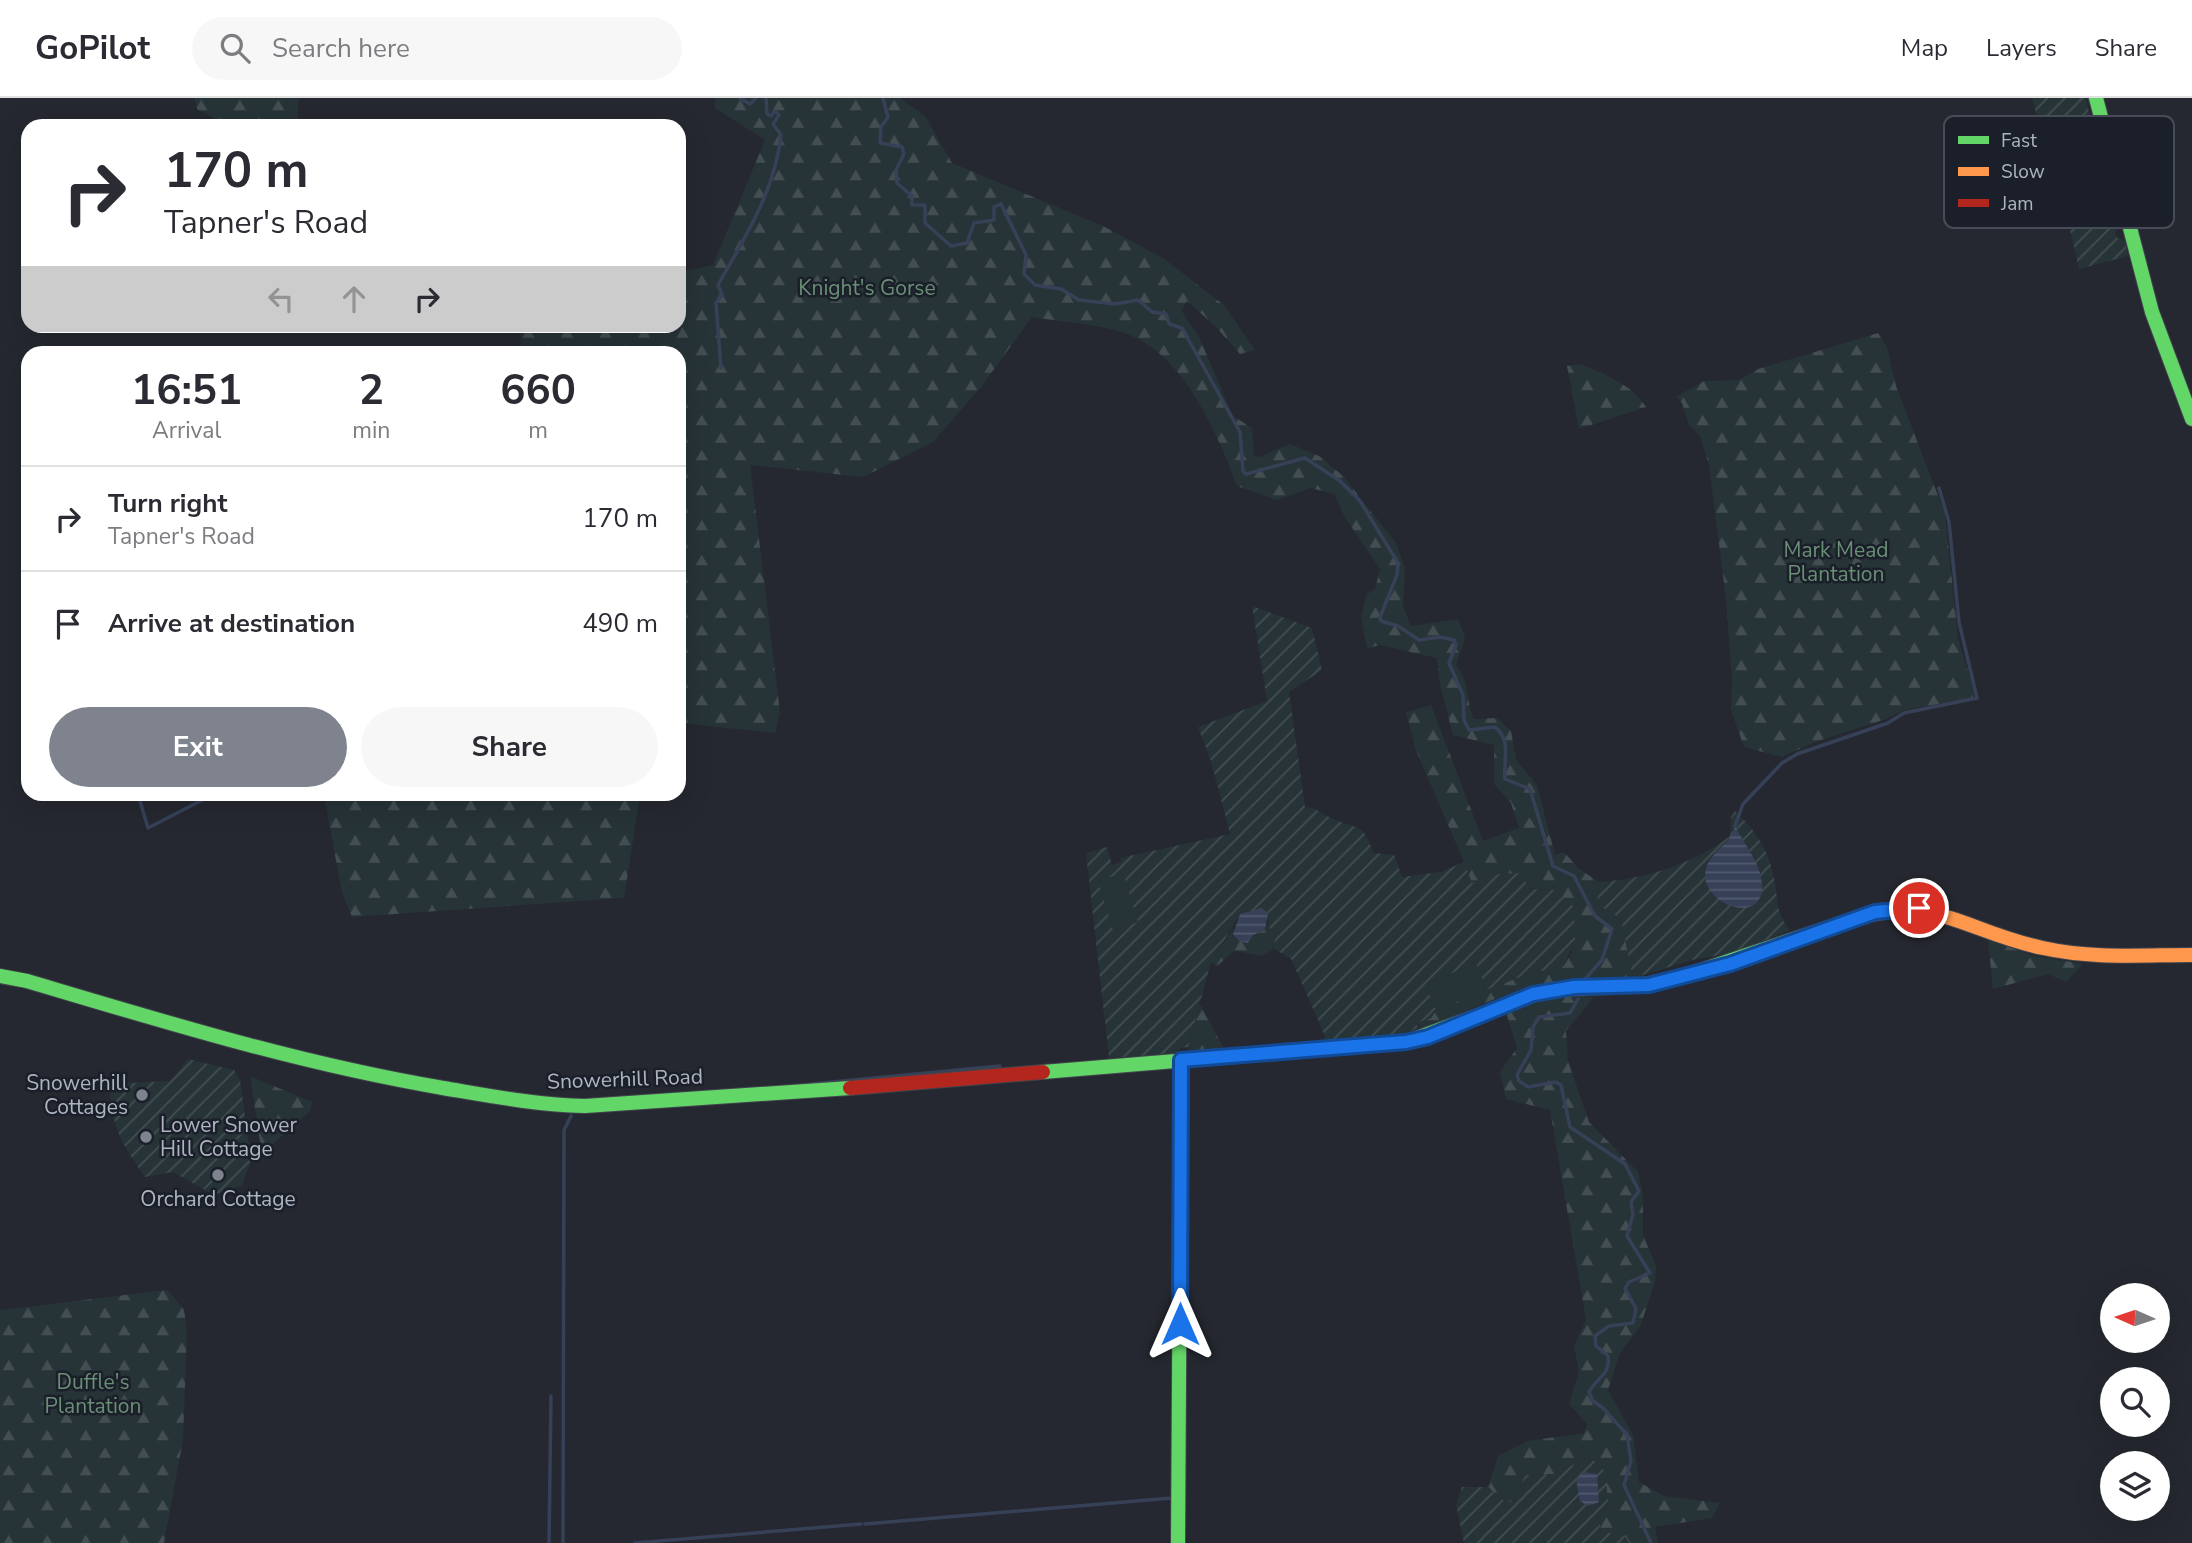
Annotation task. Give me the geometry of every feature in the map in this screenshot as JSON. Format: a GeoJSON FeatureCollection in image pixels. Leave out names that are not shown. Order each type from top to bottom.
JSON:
{"type":"FeatureCollection","features":[{"type":"Feature","properties":{"kind":"street"},"geometry":{"type":"LineString","coordinates":[[2096,98],[2101,116]]}},
{"type":"Feature","properties":{"kind":"street"},"geometry":{"type":"LineString","coordinates":[[2130,228],[2152,312],[2192,419]]}},
{"type":"Feature","properties":{"kind":"street","name":"Snowerhill Road"},"geometry":{"type":"LineString","coordinates":[[0,976],[27,981],[256,1048],[384,1078],[542,1105],[585,1106],[836,1089],[1406,1042],[1428,1037],[1533,994],[1574,987],[1633,987],[1671,980],[1730,964],[1875,912],[1899,908],[1936,911],[2015,941],[2067,953],[2192,955]]}},
{"type":"Feature","properties":{"kind":"street"},"geometry":{"type":"LineString","coordinates":[[1178,1543],[1181,1060]]}},
{"type":"Feature","properties":{"kind":"green space"},"geometry":{"type":"Polygon","coordinates":[[[194,98],[299,98],[297,119],[215,119],[197,109],[194,98]]]}},
{"type":"Feature","properties":{"kind":"green space","name":"Knight's Gorse"},"geometry":{"type":"Polygon","coordinates":[[[715,98],[900,98],[925,116],[952,163],[1103,226],[1163,258],[1224,305],[1255,350],[1240,354],[1215,326],[1187,301],[1181,310],[1199,337],[1233,416],[1252,428],[1254,456],[1259,457],[1290,444],[1319,456],[1343,476],[1396,543],[1405,568],[1403,606],[1411,626],[1458,619],[1465,638],[1456,665],[1467,686],[1474,719],[1497,718],[1511,731],[1516,760],[1537,785],[1555,855],[1564,852],[1578,868],[1599,882],[1597,904],[1621,919],[1633,978],[1544,985],[1491,1001],[1423,1030],[1416,1023],[1431,1018],[1436,1010],[1527,974],[1564,966],[1572,952],[1554,890],[1398,878],[1441,872],[1464,862],[1415,748],[1406,712],[1431,705],[1483,841],[1519,828],[1511,803],[1494,784],[1494,745],[1453,735],[1440,685],[1437,658],[1379,645],[1367,649],[1361,617],[1366,595],[1375,589],[1380,569],[1346,519],[1334,494],[1310,488],[1277,500],[1237,486],[1209,420],[1181,377],[1147,344],[1117,331],[1032,317],[981,387],[933,442],[863,477],[750,465],[780,712],[775,733],[686,724],[686,346],[521,346],[520,333],[686,333],[686,271],[713,265],[765,140],[715,108],[715,98]]]}},
{"type":"Feature","properties":{"kind":"green space"},"geometry":{"type":"Polygon","coordinates":[[[2032,98],[2086,98],[2090,116],[2037,116],[2032,98]]]}},
{"type":"Feature","properties":{"kind":"green space"},"geometry":{"type":"Polygon","coordinates":[[[2118,228],[2115,231],[2117,238],[2125,240],[2128,256],[2079,269],[2070,230],[2118,228]]]}},
{"type":"Feature","properties":{"kind":"green space","name":"Mark Mead Plantation"},"geometry":{"type":"Polygon","coordinates":[[[1878,333],[1887,347],[1896,386],[1945,514],[1958,639],[1975,694],[1972,698],[1904,710],[1782,757],[1744,747],[1731,710],[1732,680],[1726,599],[1709,465],[1700,436],[1689,425],[1682,403],[1676,397],[1704,381],[1739,380],[1758,369],[1878,333]]]}},
{"type":"Feature","properties":{"kind":"green space"},"geometry":{"type":"Polygon","coordinates":[[[1580,364],[1625,386],[1646,407],[1579,429],[1567,366],[1580,364]]]}},
{"type":"Feature","properties":{"kind":"green space"},"geometry":{"type":"Polygon","coordinates":[[[1252,606],[1312,628],[1322,670],[1289,692],[1305,807],[1362,831],[1373,853],[1394,855],[1402,877],[1441,872],[1464,862],[1472,883],[1499,874],[1520,873],[1530,889],[1554,890],[1574,907],[1575,939],[1564,966],[1527,974],[1436,1010],[1431,1018],[1416,1023],[1418,1028],[1404,1034],[1376,1039],[1324,1041],[1325,1036],[1291,959],[1273,948],[1276,936],[1267,925],[1269,921],[1240,914],[1211,962],[1188,1047],[1181,1048],[1176,1053],[1109,1058],[1086,853],[1107,847],[1112,865],[1121,862],[1120,858],[1230,834],[1211,761],[1198,727],[1267,701],[1252,606]]]}},
{"type":"Feature","properties":{"kind":"green space"},"geometry":{"type":"Polygon","coordinates":[[[325,801],[639,801],[624,898],[352,917],[342,893],[325,801]]]}},
{"type":"Feature","properties":{"kind":"green space"},"geometry":{"type":"Polygon","coordinates":[[[1735,811],[1755,833],[1765,850],[1772,868],[1779,911],[1790,930],[1733,953],[1696,959],[1633,978],[1621,919],[1597,904],[1599,882],[1651,874],[1701,855],[1730,836],[1731,817],[1735,811]]]}},
{"type":"Feature","properties":{"kind":"green space"},"geometry":{"type":"Polygon","coordinates":[[[1123,873],[1138,922],[1113,930],[1098,881],[1123,873]]]}},
{"type":"Feature","properties":{"kind":"green space"},"geometry":{"type":"Polygon","coordinates":[[[1267,925],[1276,936],[1272,950],[1263,956],[1234,951],[1217,966],[1211,962],[1233,928],[1233,934],[1253,935],[1265,930],[1267,925]]]}},
{"type":"Feature","properties":{"kind":"green space"},"geometry":{"type":"Polygon","coordinates":[[[1988,940],[2035,956],[2083,964],[2066,982],[2048,974],[1993,989],[1988,940]]]}},
{"type":"Feature","properties":{"kind":"green space"},"geometry":{"type":"Polygon","coordinates":[[[1476,963],[1487,990],[1436,1010],[1425,984],[1476,963]]]}},
{"type":"Feature","properties":{"kind":"green space"},"geometry":{"type":"Polygon","coordinates":[[[1555,994],[1594,997],[1566,1031],[1568,1061],[1589,1122],[1638,1172],[1643,1195],[1643,1235],[1656,1266],[1655,1282],[1640,1327],[1620,1353],[1608,1390],[1633,1435],[1639,1482],[1664,1496],[1720,1503],[1712,1518],[1655,1527],[1658,1543],[1629,1543],[1623,1533],[1601,1534],[1598,1515],[1608,1500],[1590,1457],[1554,1474],[1525,1475],[1514,1502],[1505,1502],[1488,1487],[1498,1456],[1528,1441],[1584,1433],[1587,1424],[1569,1404],[1579,1371],[1574,1347],[1586,1320],[1550,1110],[1506,1099],[1500,1072],[1517,1048],[1506,1012],[1555,994]]]}},
{"type":"Feature","properties":{"kind":"green space"},"geometry":{"type":"Polygon","coordinates":[[[1200,1004],[1224,1049],[1191,1052],[1188,1047],[1200,1004]]]}},
{"type":"Feature","properties":{"kind":"green space"},"geometry":{"type":"Polygon","coordinates":[[[188,1059],[234,1070],[240,1079],[251,1162],[242,1185],[214,1195],[173,1172],[145,1177],[123,1144],[112,1112],[109,1084],[170,1081],[188,1059]]]}},
{"type":"Feature","properties":{"kind":"green space"},"geometry":{"type":"Polygon","coordinates":[[[250,1076],[312,1102],[310,1111],[262,1154],[250,1076]]]}},
{"type":"Feature","properties":{"kind":"green space","name":"Duffle's Plantation"},"geometry":{"type":"Polygon","coordinates":[[[167,1290],[184,1309],[187,1332],[183,1440],[164,1543],[0,1543],[0,1310],[167,1290]]]}},
{"type":"Feature","properties":{"kind":"green space"},"geometry":{"type":"Polygon","coordinates":[[[1590,1457],[1605,1471],[1608,1501],[1598,1515],[1601,1533],[1623,1533],[1629,1543],[1464,1543],[1456,1505],[1462,1487],[1488,1487],[1505,1502],[1514,1502],[1525,1475],[1554,1474],[1590,1457]]]}},
{"type":"Feature","properties":{"kind":"water"},"geometry":{"type":"Polygon","coordinates":[[[1735,826],[1760,873],[1762,891],[1757,902],[1747,907],[1735,907],[1723,902],[1712,894],[1706,882],[1709,862],[1733,833],[1735,826]]]}},
{"type":"Feature","properties":{"kind":"water"},"geometry":{"type":"Polygon","coordinates":[[[1262,908],[1268,913],[1265,930],[1253,935],[1248,943],[1239,941],[1233,934],[1240,914],[1262,908]]]}},
{"type":"Feature","properties":{"kind":"water"},"geometry":{"type":"Polygon","coordinates":[[[1583,1472],[1597,1474],[1599,1502],[1588,1506],[1580,1501],[1576,1480],[1583,1472]]]}},
{"type":"Feature","properties":{"kind":"waterway"},"geometry":{"type":"LineString","coordinates":[[740,98],[750,104],[756,98]]}},
{"type":"Feature","properties":{"kind":"waterway"},"geometry":{"type":"LineString","coordinates":[[721,368],[716,303],[722,295],[718,285],[766,194],[778,156],[781,135],[773,124],[779,115],[775,111],[771,116],[767,114],[766,98]]}},
{"type":"Feature","properties":{"kind":"waterway"},"geometry":{"type":"LineString","coordinates":[[883,98],[888,117],[881,127],[880,143],[902,147],[904,154],[896,170],[897,183],[912,196],[912,205],[925,205],[925,223],[951,246],[967,243],[974,223],[994,220],[994,207],[1001,204],[1026,255],[1024,274],[1035,285],[1061,289],[1079,300],[1115,304],[1138,300],[1152,312],[1166,314],[1169,324],[1182,328],[1240,432],[1243,471],[1246,474],[1305,458],[1340,481],[1360,501],[1398,563],[1397,575],[1380,617],[1381,621],[1398,626],[1419,640],[1440,637],[1454,640],[1456,645],[1449,663],[1463,695],[1464,720],[1469,730],[1495,727],[1500,732],[1506,751],[1505,779],[1530,789],[1553,866],[1574,876],[1595,916],[1612,929],[1602,960],[1585,979]]}},
{"type":"Feature","properties":{"kind":"waterway"},"geometry":{"type":"LineString","coordinates":[[1735,826],[1743,804],[1782,763],[1797,754],[1888,723],[1904,713],[1977,698],[1959,622],[1949,522],[1939,488]]}},
{"type":"Feature","properties":{"kind":"waterway"},"geometry":{"type":"LineString","coordinates":[[140,801],[148,828],[200,801]]}},
{"type":"Feature","properties":{"kind":"waterway"},"geometry":{"type":"LineString","coordinates":[[1578,999],[1570,1013],[1539,1017],[1533,1027],[1531,1050],[1517,1075],[1519,1081],[1528,1087],[1556,1082],[1561,1085],[1570,1127],[1625,1164],[1639,1191],[1631,1202],[1633,1214],[1627,1236],[1650,1273],[1629,1282],[1625,1288],[1636,1309],[1633,1323],[1609,1326],[1595,1336],[1596,1346],[1608,1356],[1608,1362],[1605,1372],[1589,1392],[1593,1401],[1603,1408],[1627,1435],[1631,1461],[1624,1485],[1651,1543]]}},
{"type":"Feature","properties":{"kind":"waterway"},"geometry":{"type":"LineString","coordinates":[[811,1084],[1000,1066]]}},
{"type":"Feature","properties":{"kind":"waterway"},"geometry":{"type":"LineString","coordinates":[[563,1543],[564,1130],[571,1116]]}},
{"type":"Feature","properties":{"kind":"waterway"},"geometry":{"type":"LineString","coordinates":[[549,1543],[551,1396]]}},
{"type":"Feature","properties":{"kind":"waterway"},"geometry":{"type":"LineString","coordinates":[[865,1524],[1172,1498]]}},
{"type":"Feature","properties":{"kind":"waterway"},"geometry":{"type":"LineString","coordinates":[[635,1543],[861,1524]]}},
{"type":"Feature","properties":{"kind":"traffic: fast"},"geometry":{"type":"LineString","coordinates":[[2096,98],[2101,116]]}},
{"type":"Feature","properties":{"kind":"traffic: fast"},"geometry":{"type":"LineString","coordinates":[[2130,228],[2152,312],[2192,419]]}},
{"type":"Feature","properties":{"kind":"traffic: fast"},"geometry":{"type":"LineString","coordinates":[[1043,1072],[1406,1042],[1536,994],[1565,989],[1637,986],[1681,977],[1848,921]]}},
{"type":"Feature","properties":{"kind":"traffic: fast"},"geometry":{"type":"LineString","coordinates":[[0,976],[27,981],[234,1041],[338,1067],[532,1102],[585,1106],[850,1088]]}},
{"type":"Feature","properties":{"kind":"traffic: fast"},"geometry":{"type":"LineString","coordinates":[[1178,1543],[1181,1060]]}},
{"type":"Feature","properties":{"kind":"traffic: slow"},"geometry":{"type":"LineString","coordinates":[[1848,921],[1878,913],[1927,913],[2016,941],[2061,951],[2117,956],[2192,955]]}},
{"type":"Feature","properties":{"kind":"traffic: jam"},"geometry":{"type":"LineString","coordinates":[[850,1088],[1043,1072]]}},
{"type":"Feature","properties":{"kind":"place","name":"Snowerhill Cottages"},"geometry":{"type":"Point","coordinates":[142,1095]}},
{"type":"Feature","properties":{"kind":"place","name":"Lower Snower Hill Cottage"},"geometry":{"type":"Point","coordinates":[146,1137]}},
{"type":"Feature","properties":{"kind":"place","name":"Orchard Cottage"},"geometry":{"type":"Point","coordinates":[218,1175]}},
{"type":"Feature","properties":{"kind":"route"},"geometry":{"type":"LineString","coordinates":[[1180,1324],[1181,1060],[1406,1042],[1428,1037],[1533,994],[1574,987],[1649,985],[1730,964],[1875,912],[1919,908]]}}]}
